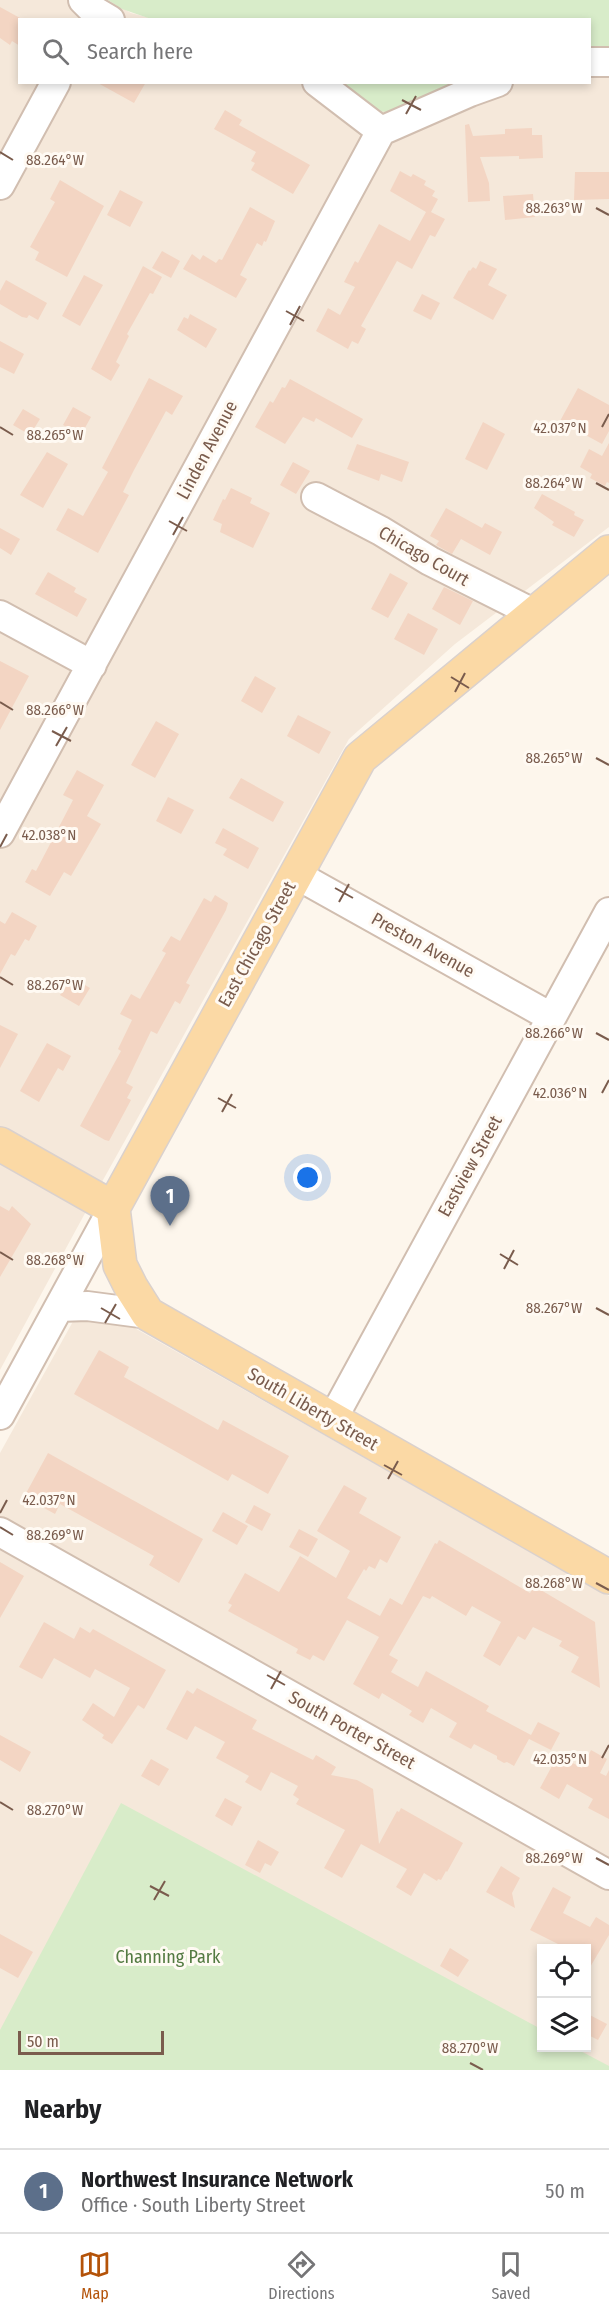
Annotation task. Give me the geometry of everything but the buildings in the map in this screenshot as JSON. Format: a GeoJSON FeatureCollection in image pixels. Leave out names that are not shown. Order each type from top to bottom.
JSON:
{"type":"FeatureCollection","features":[{"type":"Feature","properties":{"kind":"main road","name":"East Chicago Street"},"geometry":{"type":"LineString","coordinates":[[113,1208],[360,758],[533,613],[609,553]]}},
{"type":"Feature","properties":{"kind":"main road"},"geometry":{"type":"LineString","coordinates":[[0,1144],[113,1208]]}},
{"type":"Feature","properties":{"kind":"main road","name":"South Liberty Street"},"geometry":{"type":"LineString","coordinates":[[113,1208],[120,1264],[148,1314],[609,1577]]}},
{"type":"Feature","properties":{"kind":"street"},"geometry":{"type":"LineString","coordinates":[[591,62],[609,62]]}},
{"type":"Feature","properties":{"kind":"street"},"geometry":{"type":"LineString","coordinates":[[0,185],[55,84]]}},
{"type":"Feature","properties":{"kind":"street"},"geometry":{"type":"LineString","coordinates":[[320,84],[381,131],[493,84]]}},
{"type":"Feature","properties":{"kind":"street","name":"Linden Avenue"},"geometry":{"type":"LineString","coordinates":[[0,833],[381,131]]}},
{"type":"Feature","properties":{"kind":"street","name":"Chicago Court"},"geometry":{"type":"LineString","coordinates":[[316,497],[381,531],[436,564],[533,613]]}},
{"type":"Feature","properties":{"kind":"street"},"geometry":{"type":"LineString","coordinates":[[0,615],[92,665]]}},
{"type":"Feature","properties":{"kind":"street","name":"Preston Avenue"},"geometry":{"type":"LineString","coordinates":[[295,874],[551,1017]]}},
{"type":"Feature","properties":{"kind":"street","name":"Eastview Street"},"geometry":{"type":"LineString","coordinates":[[332,1420],[609,912]]}},
{"type":"Feature","properties":{"kind":"street","name":"East Chicago Street"},"geometry":{"type":"LineString","coordinates":[[0,1415],[113,1208]]}},
{"type":"Feature","properties":{"kind":"street"},"geometry":{"type":"LineString","coordinates":[[59,1307],[87,1306],[148,1314]]}},
{"type":"Feature","properties":{"kind":"street","name":"South Porter Street"},"geometry":{"type":"LineString","coordinates":[[0,1532],[609,1875]]}},
{"type":"Feature","properties":{"kind":"shaded area"},"geometry":{"type":"Polygon","coordinates":[[[0,0],[108,0],[131,13],[150,18],[18,18],[18,84],[339,84],[389,112],[461,84],[591,84],[591,50],[609,50],[609,527],[455,644],[349,739],[103,1180],[0,1370],[0,0]]]}},
{"type":"Feature","properties":{"kind":"shaded area"},"geometry":{"type":"Polygon","coordinates":[[[76,1316],[131,1326],[609,1596],[609,2070],[0,2070],[0,1453],[76,1316]]]}},
{"type":"Feature","properties":{"kind":"green space"},"geometry":{"type":"Polygon","coordinates":[[[108,0],[609,0],[609,50],[591,50],[591,18],[148,18],[122,9],[108,0]]]}},
{"type":"Feature","properties":{"kind":"green space"},"geometry":{"type":"Polygon","coordinates":[[[338,84],[461,84],[389,112],[374,111],[338,84]]]}},
{"type":"Feature","properties":{"kind":"green space","name":"Channing Park"},"geometry":{"type":"Polygon","coordinates":[[[121,1803],[537,2027],[537,2052],[583,2052],[609,2066],[609,2070],[0,2070],[0,2030],[121,1803]]]}},
{"type":"Feature","properties":{"kind":"place","name":"Northwest Insurance Network"},"geometry":{"type":"Point","coordinates":[170,1226]}}]}
